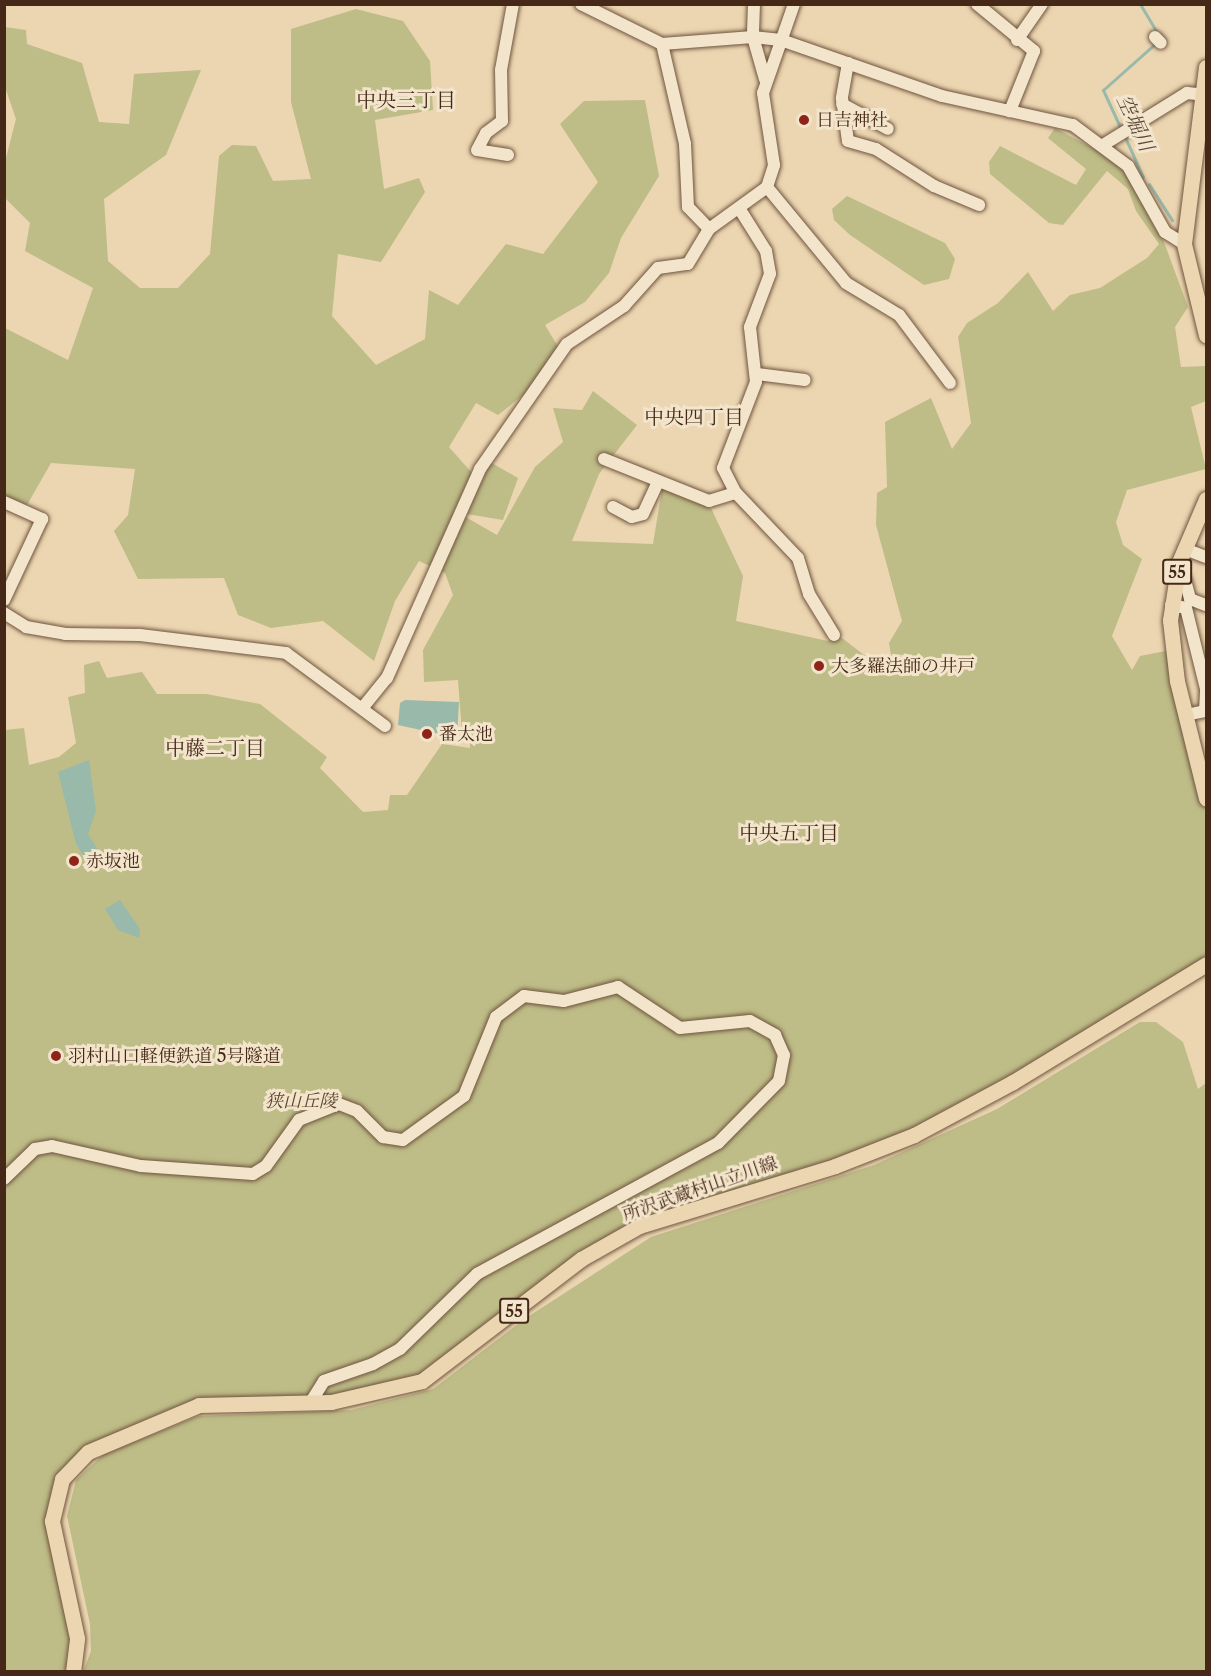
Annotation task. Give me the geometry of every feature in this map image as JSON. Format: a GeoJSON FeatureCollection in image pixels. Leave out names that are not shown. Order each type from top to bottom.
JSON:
{"type":"FeatureCollection","features":[{"type":"Feature","properties":{"kind":"main road"},"geometry":{"type":"LineString","coordinates":[[1206,67],[1184,244],[1206,335]]}},
{"type":"Feature","properties":{"kind":"main road","name":"55"},"geometry":{"type":"LineString","coordinates":[[1206,503],[1185,549],[1175,578],[1171,605],[1171,650],[1206,798]]}},
{"type":"Feature","properties":{"kind":"main road","name":"所沢武蔵村山立川線"},"geometry":{"type":"LineString","coordinates":[[73,1671],[76,1638],[52,1521],[62,1479],[73,1464],[110,1439],[198,1404],[310,1403],[353,1400],[422,1381],[581,1259],[639,1226],[835,1166],[914,1135],[1013,1082],[1206,964]]}},
{"type":"Feature","properties":{"kind":"street"},"geometry":{"type":"LineString","coordinates":[[508,156],[477,150],[486,133],[502,121],[501,70],[513,4]]}},
{"type":"Feature","properties":{"kind":"street"},"geometry":{"type":"LineString","coordinates":[[581,4],[662,44],[753,37],[781,40],[942,96],[1073,125],[1103,145],[1128,166],[1170,238],[1184,244]]}},
{"type":"Feature","properties":{"kind":"street"},"geometry":{"type":"LineString","coordinates":[[364,706],[387,678],[480,469],[567,344],[624,306],[658,268],[688,264],[709,229],[767,187],[774,165],[765,79],[753,37],[754,4]]}},
{"type":"Feature","properties":{"kind":"street"},"geometry":{"type":"LineString","coordinates":[[765,79],[794,4]]}},
{"type":"Feature","properties":{"kind":"street"},"geometry":{"type":"LineString","coordinates":[[1017,40],[1042,4]]}},
{"type":"Feature","properties":{"kind":"street"},"geometry":{"type":"LineString","coordinates":[[979,5],[1017,40],[1034,51],[1010,111]]}},
{"type":"Feature","properties":{"kind":"street"},"geometry":{"type":"LineString","coordinates":[[662,44],[685,144],[688,207],[709,229]]}},
{"type":"Feature","properties":{"kind":"street"},"geometry":{"type":"LineString","coordinates":[[848,63],[842,104],[848,141],[876,149],[933,186],[979,205]]}},
{"type":"Feature","properties":{"kind":"street"},"geometry":{"type":"LineString","coordinates":[[1103,145],[1187,93],[1204,94]]}},
{"type":"Feature","properties":{"kind":"street"},"geometry":{"type":"LineString","coordinates":[[842,104],[888,129]]}},
{"type":"Feature","properties":{"kind":"street"},"geometry":{"type":"LineString","coordinates":[[767,187],[846,283],[899,315],[950,383]]}},
{"type":"Feature","properties":{"kind":"street"},"geometry":{"type":"LineString","coordinates":[[739,208],[770,265],[750,327],[757,374],[722,462],[736,493],[798,558],[809,594],[834,635]]}},
{"type":"Feature","properties":{"kind":"street"},"geometry":{"type":"LineString","coordinates":[[757,374],[805,380]]}},
{"type":"Feature","properties":{"kind":"street"},"geometry":{"type":"LineString","coordinates":[[604,459],[657,484],[709,501],[736,493]]}},
{"type":"Feature","properties":{"kind":"street"},"geometry":{"type":"LineString","coordinates":[[613,507],[632,517],[643,514],[657,484]]}},
{"type":"Feature","properties":{"kind":"street"},"geometry":{"type":"LineString","coordinates":[[4,502],[42,519],[4,600]]}},
{"type":"Feature","properties":{"kind":"street"},"geometry":{"type":"LineString","coordinates":[[1185,549],[1206,557]]}},
{"type":"Feature","properties":{"kind":"street"},"geometry":{"type":"LineString","coordinates":[[1175,578],[1185,580],[1190,599],[1206,605]]}},
{"type":"Feature","properties":{"kind":"street"},"geometry":{"type":"LineString","coordinates":[[1171,605],[1186,608],[1206,689],[1205,711],[1186,715]]}},
{"type":"Feature","properties":{"kind":"street"},"geometry":{"type":"LineString","coordinates":[[4,614],[26,627],[65,634],[140,635],[286,654],[364,706],[385,726]]}},
{"type":"Feature","properties":{"kind":"street"},"geometry":{"type":"LineString","coordinates":[[4,1179],[35,1149],[52,1146],[141,1166],[253,1174],[266,1166],[299,1120],[339,1104],[357,1111],[383,1137],[403,1140],[464,1096],[496,1017],[524,996],[564,1001],[618,987],[680,1028],[750,1021],[775,1035],[784,1055],[779,1081],[718,1143],[477,1274],[400,1349],[374,1364],[324,1380],[310,1403]]}},
{"type":"Feature","properties":{"kind":"green space","name":"狭山丘陵"},"geometry":{"type":"Polygon","coordinates":[[[356,9],[403,21],[430,61],[433,110],[375,120],[384,189],[419,178],[425,192],[381,262],[338,254],[332,316],[376,365],[425,339],[429,290],[458,305],[506,244],[543,254],[598,182],[560,124],[584,101],[645,100],[659,176],[621,238],[609,273],[585,302],[545,325],[560,350],[537,384],[498,415],[476,403],[449,447],[472,473],[462,515],[497,535],[535,467],[563,442],[553,408],[582,410],[593,391],[637,425],[599,474],[572,541],[653,544],[662,489],[711,508],[743,576],[736,621],[828,641],[838,635],[885,671],[893,668],[889,643],[902,621],[876,525],[877,493],[887,487],[885,422],[931,398],[952,449],[971,423],[958,337],[967,323],[998,303],[1028,272],[1053,311],[1070,295],[1100,288],[1147,258],[1159,244],[1136,211],[1128,189],[1107,171],[1063,225],[1049,223],[990,174],[989,162],[1000,146],[1076,185],[1086,169],[1048,138],[1055,128],[1111,158],[1139,188],[1151,207],[1188,307],[1175,327],[1181,367],[1206,366],[1206,401],[1191,407],[1206,469],[1127,490],[1116,522],[1123,545],[1142,559],[1112,636],[1132,670],[1140,656],[1171,650],[1206,798],[1206,964],[914,1135],[638,1226],[581,1259],[443,1370],[353,1400],[222,1401],[88,1452],[53,1503],[77,1638],[73,1672],[5,1671],[5,730],[24,728],[29,765],[59,757],[76,743],[68,697],[85,693],[84,665],[99,661],[107,678],[142,672],[157,694],[206,694],[260,704],[327,757],[320,768],[363,812],[388,810],[390,795],[407,795],[442,744],[470,748],[470,734],[462,733],[458,680],[424,682],[423,650],[453,595],[445,573],[419,561],[395,601],[374,661],[323,621],[271,628],[238,615],[224,578],[138,579],[114,531],[128,515],[135,469],[51,463],[27,505],[5,496],[5,328],[68,360],[93,288],[25,251],[30,223],[5,198],[5,162],[16,119],[5,87],[5,27],[26,30],[27,44],[82,63],[99,122],[129,124],[134,74],[201,70],[166,155],[104,199],[108,261],[140,288],[178,288],[210,254],[219,156],[232,145],[256,146],[273,181],[311,179],[291,102],[291,29],[356,9]]]}},
{"type":"Feature","properties":{"kind":"green space"},"geometry":{"type":"Polygon","coordinates":[[[847,196],[945,243],[955,259],[949,279],[924,285],[850,235],[834,220],[832,209],[847,196]]]}},
{"type":"Feature","properties":{"kind":"green space"},"geometry":{"type":"Polygon","coordinates":[[[490,462],[518,478],[503,520],[467,514],[490,462]]]}},
{"type":"Feature","properties":{"kind":"green space"},"geometry":{"type":"Polygon","coordinates":[[[1140,1022],[1156,1022],[1183,1042],[1198,1089],[1206,1083],[1206,1671],[83,1672],[91,1651],[90,1624],[67,1516],[76,1480],[104,1454],[199,1416],[351,1410],[433,1389],[523,1320],[651,1237],[874,1165],[997,1109],[1140,1022]]]}},
{"type":"Feature","properties":{"kind":"shaded area","name":"番太池"},"geometry":{"type":"Polygon","coordinates":[[[405,700],[459,702],[457,738],[398,725],[400,703],[405,700]]]}},
{"type":"Feature","properties":{"kind":"shaded area","name":"赤坂池"},"geometry":{"type":"Polygon","coordinates":[[[89,760],[96,811],[88,834],[98,850],[85,858],[76,844],[58,772],[89,760]]]}},
{"type":"Feature","properties":{"kind":"shaded area","name":"赤坂池"},"geometry":{"type":"Polygon","coordinates":[[[120,900],[140,929],[139,938],[118,930],[105,909],[120,900]]]}},
{"type":"Feature","properties":{"kind":"waterway","name":"空堀川"},"geometry":{"type":"LineString","coordinates":[[1140,4],[1159,36]]}},
{"type":"Feature","properties":{"kind":"waterway","name":"空堀川"},"geometry":{"type":"LineString","coordinates":[[1121,129],[1103,90],[1157,42]]}},
{"type":"Feature","properties":{"kind":"waterway","name":"空堀川"},"geometry":{"type":"LineString","coordinates":[[1124,135],[1143,177]]}},
{"type":"Feature","properties":{"kind":"waterway","name":"空堀川"},"geometry":{"type":"LineString","coordinates":[[1149,184],[1172,220]]}},
{"type":"Feature","properties":{"kind":"place","name":"日吉神社"},"geometry":{"type":"Point","coordinates":[804,120]}},
{"type":"Feature","properties":{"kind":"place","name":"大多羅法師の井戸"},"geometry":{"type":"Point","coordinates":[819,666]}},
{"type":"Feature","properties":{"kind":"place","name":"番太池"},"geometry":{"type":"Point","coordinates":[427,734]}},
{"type":"Feature","properties":{"kind":"place","name":"赤坂池"},"geometry":{"type":"Point","coordinates":[74,861]}},
{"type":"Feature","properties":{"kind":"place","name":"羽村山口軽便鉄道 5号隧道"},"geometry":{"type":"Point","coordinates":[56,1056]}},
{"type":"Feature","properties":{"kind":"district","name":"中央三丁目"},"geometry":{"type":"Point","coordinates":[406,100]}},
{"type":"Feature","properties":{"kind":"district","name":"中央四丁目"},"geometry":{"type":"Point","coordinates":[694,417]}},
{"type":"Feature","properties":{"kind":"district","name":"中藤二丁目"},"geometry":{"type":"Point","coordinates":[215,748]}},
{"type":"Feature","properties":{"kind":"district","name":"中央五丁目"},"geometry":{"type":"Point","coordinates":[789,833]}}]}
